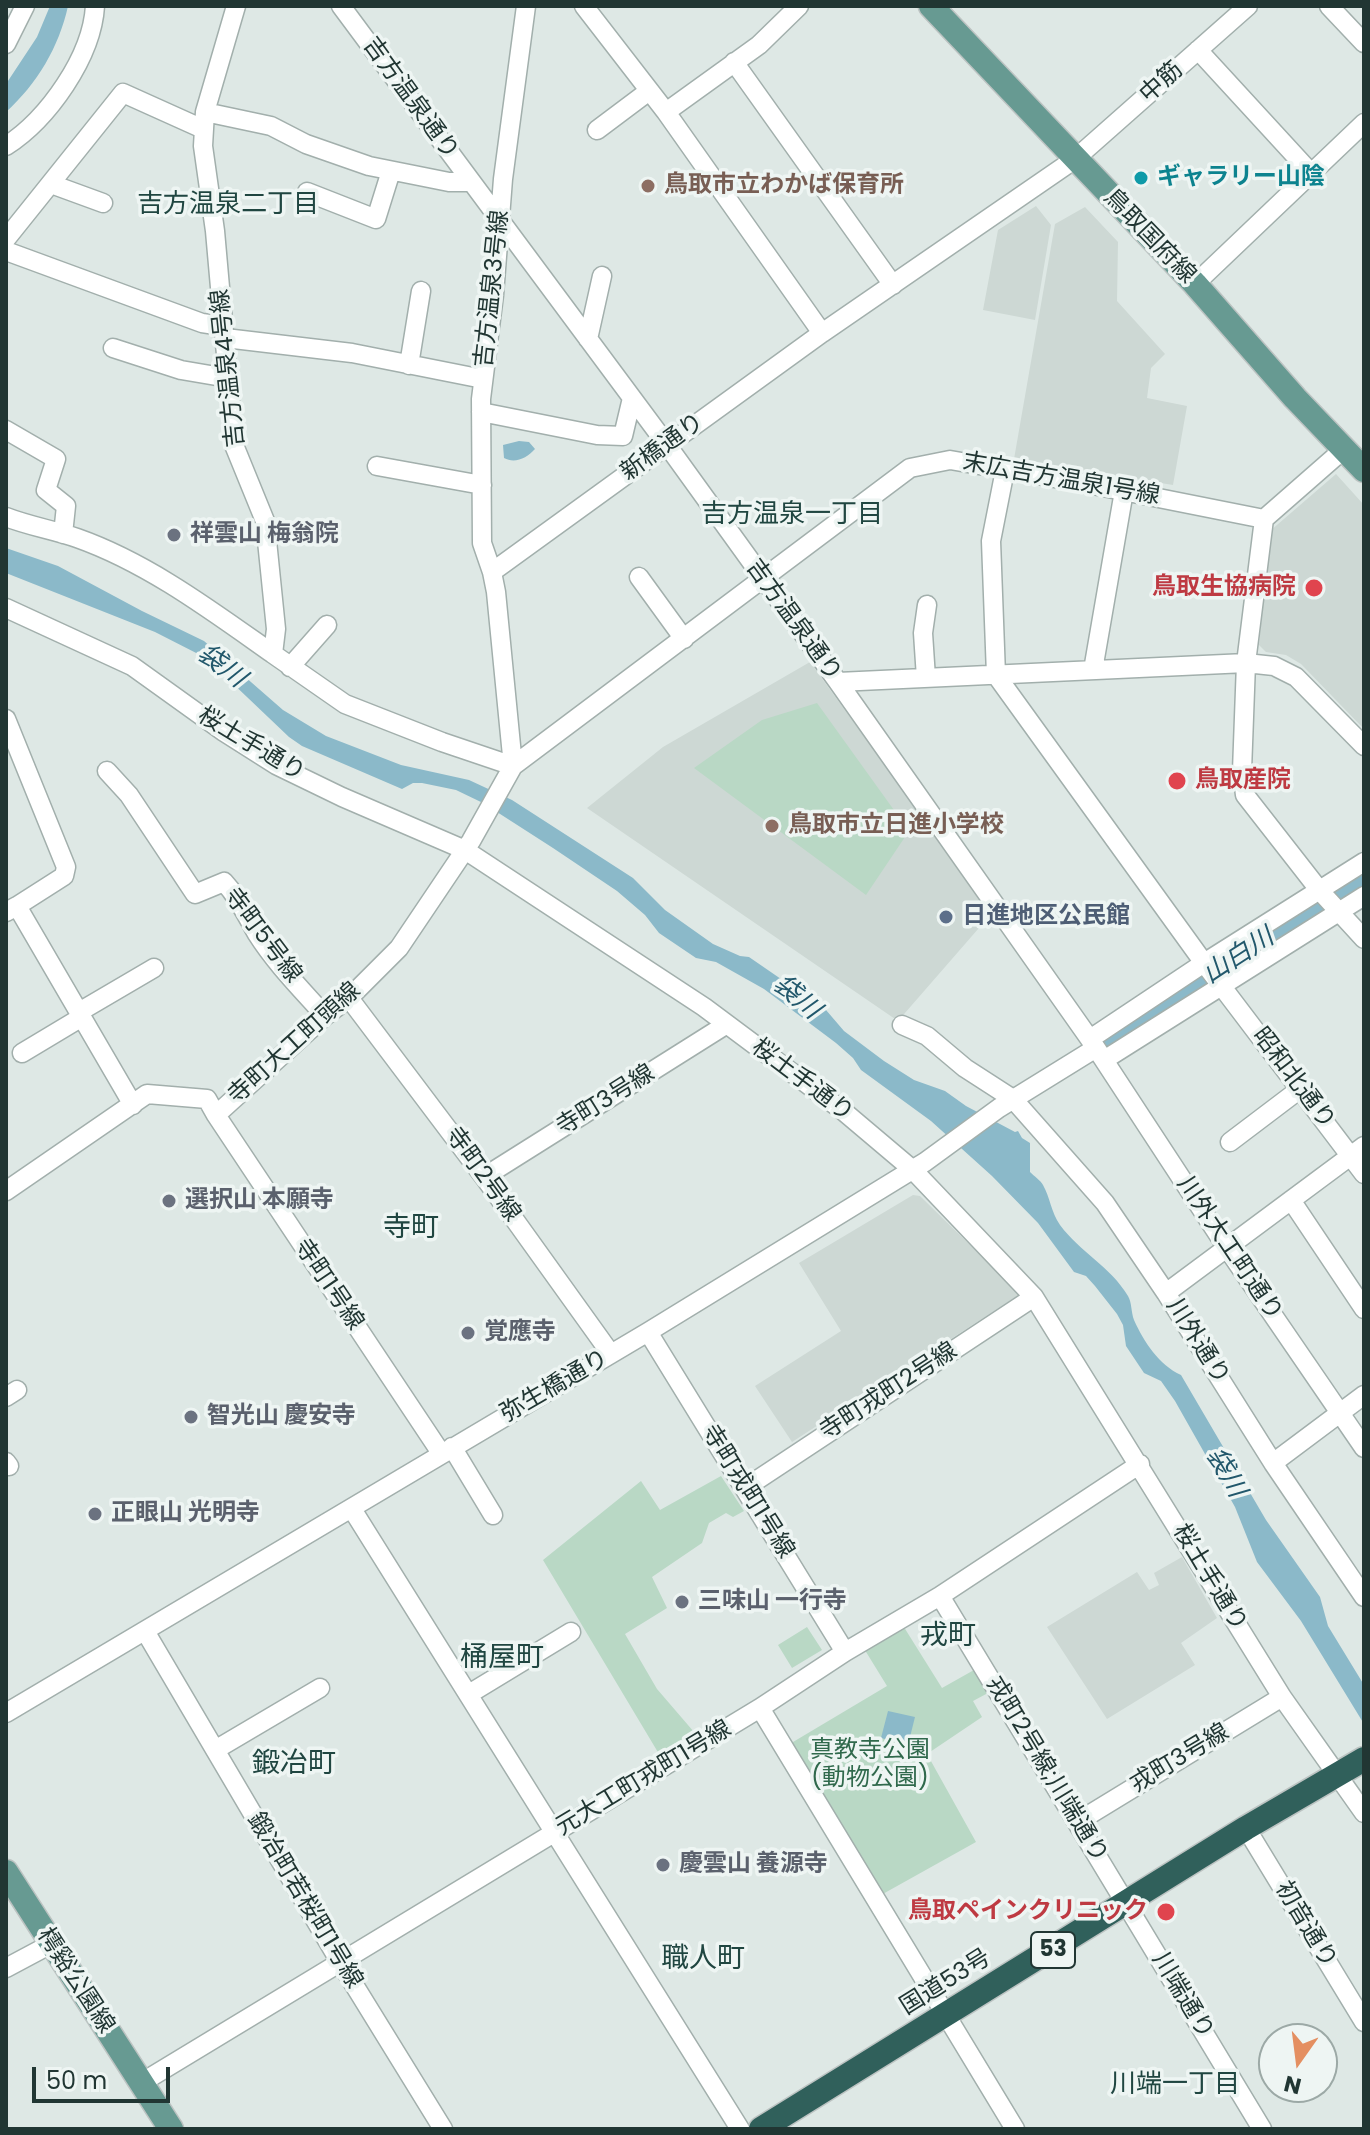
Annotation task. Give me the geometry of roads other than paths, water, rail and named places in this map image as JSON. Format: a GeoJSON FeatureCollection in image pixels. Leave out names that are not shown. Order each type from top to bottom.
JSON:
{"type":"FeatureCollection","features":[{"type":"Feature","properties":{"kind":"highway","name":"国道53号"},"geometry":{"type":"LineString","coordinates":[[761,2129],[1348,1768]]}},
{"type":"Feature","properties":{"kind":"main road","name":"鳥取国府線"},"geometry":{"type":"LineString","coordinates":[[931,6],[1195,284],[1364,470]]}},
{"type":"Feature","properties":{"kind":"main road","name":"樗谿公園線"},"geometry":{"type":"LineString","coordinates":[[6,1872],[171,2129]]}},
{"type":"Feature","properties":{"kind":"street"},"geometry":{"type":"LineString","coordinates":[[6,44],[25,6]]}},
{"type":"Feature","properties":{"kind":"street"},"geometry":{"type":"LineString","coordinates":[[6,146],[46,112],[74,72],[95,16],[95,6]]}},
{"type":"Feature","properties":{"kind":"street","name":"吉方温泉4号線"},"geometry":{"type":"LineString","coordinates":[[236,6],[204,121],[234,445],[265,521],[276,629],[273,654]]}},
{"type":"Feature","properties":{"kind":"street","name":"吉方温泉通り"},"geometry":{"type":"LineString","coordinates":[[341,6],[667,445],[1097,1049]]}},
{"type":"Feature","properties":{"kind":"street","name":"吉方温泉3号線"},"geometry":{"type":"LineString","coordinates":[[492,572],[482,543],[481,412],[503,179],[526,6]]}},
{"type":"Feature","properties":{"kind":"street"},"geometry":{"type":"LineString","coordinates":[[584,6],[666,112],[822,333]]}},
{"type":"Feature","properties":{"kind":"street"},"geometry":{"type":"LineString","coordinates":[[666,112],[759,45],[799,6]]}},
{"type":"Feature","properties":{"kind":"street","name":"中筋"},"geometry":{"type":"LineString","coordinates":[[1075,159],[1248,6]]}},
{"type":"Feature","properties":{"kind":"street"},"geometry":{"type":"LineString","coordinates":[[1329,6],[1364,43]]}},
{"type":"Feature","properties":{"kind":"street"},"geometry":{"type":"LineString","coordinates":[[1198,50],[1311,173]]}},
{"type":"Feature","properties":{"kind":"street"},"geometry":{"type":"LineString","coordinates":[[734,62],[893,285]]}},
{"type":"Feature","properties":{"kind":"street"},"geometry":{"type":"LineString","coordinates":[[597,130],[649,91]]}},
{"type":"Feature","properties":{"kind":"street"},"geometry":{"type":"LineString","coordinates":[[6,239],[123,93],[204,121],[271,126],[338,156],[391,171],[449,182],[471,182]]}},
{"type":"Feature","properties":{"kind":"street"},"geometry":{"type":"LineString","coordinates":[[1195,284],[1364,123]]}},
{"type":"Feature","properties":{"kind":"street","name":"新橋通り"},"geometry":{"type":"LineString","coordinates":[[492,572],[822,333],[1075,159]]}},
{"type":"Feature","properties":{"kind":"street"},"geometry":{"type":"LineString","coordinates":[[307,192],[376,219],[391,171]]}},
{"type":"Feature","properties":{"kind":"street"},"geometry":{"type":"LineString","coordinates":[[51,184],[103,203]]}},
{"type":"Feature","properties":{"kind":"street"},"geometry":{"type":"LineString","coordinates":[[6,251],[224,332],[483,379]]}},
{"type":"Feature","properties":{"kind":"street"},"geometry":{"type":"LineString","coordinates":[[588,339],[602,276]]}},
{"type":"Feature","properties":{"kind":"street"},"geometry":{"type":"LineString","coordinates":[[409,365],[421,291]]}},
{"type":"Feature","properties":{"kind":"street"},"geometry":{"type":"LineString","coordinates":[[113,348],[181,370],[228,378]]}},
{"type":"Feature","properties":{"kind":"street"},"geometry":{"type":"LineString","coordinates":[[481,412],[597,435],[623,436],[632,398]]}},
{"type":"Feature","properties":{"kind":"street"},"geometry":{"type":"LineString","coordinates":[[6,430],[56,459],[46,490],[66,506],[63,534]]}},
{"type":"Feature","properties":{"kind":"street"},"geometry":{"type":"LineString","coordinates":[[1344,449],[1264,519],[1246,663],[1242,771],[1245,795],[1320,891],[1364,939]]}},
{"type":"Feature","properties":{"kind":"street","name":"末広吉方温泉1号線"},"geometry":{"type":"LineString","coordinates":[[511,769],[910,468],[950,460],[1264,519]]}},
{"type":"Feature","properties":{"kind":"street"},"geometry":{"type":"LineString","coordinates":[[377,466],[482,485]]}},
{"type":"Feature","properties":{"kind":"street"},"geometry":{"type":"LineString","coordinates":[[996,675],[991,541],[1005,470]]}},
{"type":"Feature","properties":{"kind":"street"},"geometry":{"type":"LineString","coordinates":[[1093,670],[1124,491]]}},
{"type":"Feature","properties":{"kind":"street"},"geometry":{"type":"LineString","coordinates":[[6,517],[63,534],[163,580],[345,704],[511,769]]}},
{"type":"Feature","properties":{"kind":"street"},"geometry":{"type":"LineString","coordinates":[[468,845],[511,769],[492,572]]}},
{"type":"Feature","properties":{"kind":"street"},"geometry":{"type":"LineString","coordinates":[[639,577],[684,639]]}},
{"type":"Feature","properties":{"kind":"street"},"geometry":{"type":"LineString","coordinates":[[926,678],[923,633],[927,605]]}},
{"type":"Feature","properties":{"kind":"street","name":"桜土手通り"},"geometry":{"type":"LineString","coordinates":[[6,608],[132,666],[276,765],[342,797],[468,845],[727,1024],[919,1166],[1034,1297],[1282,1697],[1348,1768],[1364,1813]]}},
{"type":"Feature","properties":{"kind":"street"},"geometry":{"type":"LineString","coordinates":[[290,667],[327,625]]}},
{"type":"Feature","properties":{"kind":"street"},"geometry":{"type":"LineString","coordinates":[[838,682],[1246,663],[1274,666],[1296,677],[1364,746]]}},
{"type":"Feature","properties":{"kind":"street","name":"昭和北通り"},"geometry":{"type":"LineString","coordinates":[[996,675],[1204,963],[1300,1089],[1357,1151],[1364,1174]]}},
{"type":"Feature","properties":{"kind":"street"},"geometry":{"type":"LineString","coordinates":[[6,719],[66,867],[64,876],[11,909],[80,1015],[133,1105]]}},
{"type":"Feature","properties":{"kind":"street","name":"寺町5号線"},"geometry":{"type":"LineString","coordinates":[[107,771],[129,795],[195,894],[224,882],[238,896],[257,933],[280,964],[325,1016]]}},
{"type":"Feature","properties":{"kind":"street","name":"寺町大工町頭線"},"geometry":{"type":"LineString","coordinates":[[6,1191],[147,1094],[207,1099],[216,1115],[349,998],[399,948],[468,845]]}},
{"type":"Feature","properties":{"kind":"street","name":"弥生橋通り"},"geometry":{"type":"LineString","coordinates":[[1097,1049],[1204,963],[1364,862]]}},
{"type":"Feature","properties":{"kind":"street","name":"弥生橋通り"},"geometry":{"type":"LineString","coordinates":[[6,1713],[648,1332],[919,1166],[1006,1103],[1097,1049],[1223,984],[1364,896]]}},
{"type":"Feature","properties":{"kind":"street"},"geometry":{"type":"LineString","coordinates":[[22,1053],[154,968]]}},
{"type":"Feature","properties":{"kind":"street","name":"寺町2号線"},"geometry":{"type":"LineString","coordinates":[[349,998],[484,1177],[611,1354]]}},
{"type":"Feature","properties":{"kind":"street","name":"寺町3号線"},"geometry":{"type":"LineString","coordinates":[[484,1177],[727,1024]]}},
{"type":"Feature","properties":{"kind":"street","name":"川外通り"},"geometry":{"type":"LineString","coordinates":[[902,1025],[927,1036],[1006,1103],[1105,1203],[1273,1463],[1364,1597]]}},
{"type":"Feature","properties":{"kind":"street","name":"川外大工町通り"},"geometry":{"type":"LineString","coordinates":[[1097,1049],[1227,1248],[1364,1448]]}},
{"type":"Feature","properties":{"kind":"street"},"geometry":{"type":"LineString","coordinates":[[1230,1142],[1300,1089]]}},
{"type":"Feature","properties":{"kind":"street","name":"寺町1号線"},"geometry":{"type":"LineString","coordinates":[[216,1115],[493,1515]]}},
{"type":"Feature","properties":{"kind":"street"},"geometry":{"type":"LineString","coordinates":[[1166,1293],[1357,1151]]}},
{"type":"Feature","properties":{"kind":"street"},"geometry":{"type":"LineString","coordinates":[[1291,1200],[1364,1309]]}},
{"type":"Feature","properties":{"kind":"street","name":"寺町戎町2号線"},"geometry":{"type":"LineString","coordinates":[[745,1488],[1034,1297]]}},
{"type":"Feature","properties":{"kind":"street","name":"寺町戎町1号線"},"geometry":{"type":"LineString","coordinates":[[648,1332],[845,1652]]}},
{"type":"Feature","properties":{"kind":"street"},"geometry":{"type":"LineString","coordinates":[[1273,1463],[1364,1395]]}},
{"type":"Feature","properties":{"kind":"street","name":"元大工町戎町1号線"},"geometry":{"type":"LineString","coordinates":[[141,2083],[760,1708],[845,1652],[940,1596],[1140,1464]]}},
{"type":"Feature","properties":{"kind":"street"},"geometry":{"type":"LineString","coordinates":[[352,1509],[740,2129]]}},
{"type":"Feature","properties":{"kind":"street","name":"戎町2号線;川端通り"},"geometry":{"type":"LineString","coordinates":[[940,1596],[1127,1904]]}},
{"type":"Feature","properties":{"kind":"street","name":"鍛冶町若桜町1号線"},"geometry":{"type":"LineString","coordinates":[[145,1631],[340,1962],[443,2129]]}},
{"type":"Feature","properties":{"kind":"street"},"geometry":{"type":"LineString","coordinates":[[469,1694],[571,1632]]}},
{"type":"Feature","properties":{"kind":"street"},"geometry":{"type":"LineString","coordinates":[[215,1750],[320,1688]]}},
{"type":"Feature","properties":{"kind":"street","name":"戎町3号線"},"geometry":{"type":"LineString","coordinates":[[1079,1821],[1282,1697]]}},
{"type":"Feature","properties":{"kind":"street"},"geometry":{"type":"LineString","coordinates":[[760,1708],[1015,2129]]}},
{"type":"Feature","properties":{"kind":"street","name":"初音通り"},"geometry":{"type":"LineString","coordinates":[[1246,1828],[1364,2022]]}},
{"type":"Feature","properties":{"kind":"street","name":"川端通り"},"geometry":{"type":"LineString","coordinates":[[1127,1904],[1262,2129]]}},
{"type":"Feature","properties":{"kind":"street"},"geometry":{"type":"LineString","coordinates":[[6,1968],[51,1944]]}},
{"type":"Feature","properties":{"kind":"water"},"geometry":{"type":"Polygon","coordinates":[[[50,6],[68,6],[59,36],[37,77],[6,112],[6,84],[37,37],[50,6]]]}},
{"type":"Feature","properties":{"kind":"water"},"geometry":{"type":"Polygon","coordinates":[[[529,442],[535,449],[521,459],[504,458],[503,445],[529,442]]]}},
{"type":"Feature","properties":{"kind":"water","name":"袋川"},"geometry":{"type":"Polygon","coordinates":[[[6,548],[58,566],[204,641],[283,710],[326,736],[401,765],[469,780],[512,800],[633,878],[665,910],[713,944],[749,957],[826,1010],[844,1031],[884,1061],[914,1080],[945,1091],[966,1106],[1018,1131],[1030,1143],[1030,1172],[1043,1185],[1060,1225],[1121,1285],[1147,1344],[1159,1359],[1181,1375],[1266,1520],[1320,1597],[1328,1626],[1364,1685],[1364,1724],[1301,1621],[1257,1562],[1235,1507],[1175,1401],[1161,1381],[1144,1373],[1126,1346],[1123,1325],[1117,1314],[1086,1276],[1074,1272],[1038,1223],[931,1121],[861,1070],[836,1043],[764,989],[716,962],[696,958],[659,933],[645,915],[617,891],[483,803],[456,790],[422,783],[413,783],[402,789],[302,746],[206,658],[155,632],[6,573],[6,548]]]}},
{"type":"Feature","properties":{"kind":"water"},"geometry":{"type":"Polygon","coordinates":[[[888,1711],[915,1717],[908,1745],[881,1738],[888,1711]]]}},
{"type":"Feature","properties":{"kind":"waterway","name":"山白川"},"geometry":{"type":"LineString","coordinates":[[1113,1038],[1364,877]]}},
{"type":"Feature","properties":{"kind":"place","name":"ギャラリー山陰"},"geometry":{"type":"Point","coordinates":[1141,178]}},
{"type":"Feature","properties":{"kind":"place","name":"鳥取市立わかば保育所"},"geometry":{"type":"Point","coordinates":[648,186]}},
{"type":"Feature","properties":{"kind":"place","name":"祥雲山 梅翁院"},"geometry":{"type":"Point","coordinates":[174,535]}},
{"type":"Feature","properties":{"kind":"place","name":"鳥取生協病院"},"geometry":{"type":"Point","coordinates":[1314,588]}},
{"type":"Feature","properties":{"kind":"place","name":"鳥取産院"},"geometry":{"type":"Point","coordinates":[1177,781]}},
{"type":"Feature","properties":{"kind":"place","name":"鳥取市立日進小学校"},"geometry":{"type":"Point","coordinates":[772,826]}},
{"type":"Feature","properties":{"kind":"place","name":"日進地区公民館"},"geometry":{"type":"Point","coordinates":[946,917]}},
{"type":"Feature","properties":{"kind":"place","name":"選択山 本願寺"},"geometry":{"type":"Point","coordinates":[169,1201]}},
{"type":"Feature","properties":{"kind":"place","name":"覚應寺"},"geometry":{"type":"Point","coordinates":[468,1333]}},
{"type":"Feature","properties":{"kind":"place","name":"智光山 慶安寺"},"geometry":{"type":"Point","coordinates":[191,1417]}},
{"type":"Feature","properties":{"kind":"place","name":"正眼山 光明寺"},"geometry":{"type":"Point","coordinates":[95,1514]}},
{"type":"Feature","properties":{"kind":"place","name":"三味山 一行寺"},"geometry":{"type":"Point","coordinates":[682,1602]}},
{"type":"Feature","properties":{"kind":"place","name":"慶雲山 養源寺"},"geometry":{"type":"Point","coordinates":[663,1865]}},
{"type":"Feature","properties":{"kind":"place","name":"鳥取ペインクリニック"},"geometry":{"type":"Point","coordinates":[1166,1912]}},
{"type":"Feature","properties":{"kind":"district","name":"吉方温泉二丁目"},"geometry":{"type":"Point","coordinates":[228,205]}},
{"type":"Feature","properties":{"kind":"district","name":"吉方温泉一丁目"},"geometry":{"type":"Point","coordinates":[792,515]}},
{"type":"Feature","properties":{"kind":"district","name":"寺町"},"geometry":{"type":"Point","coordinates":[411,1229]}},
{"type":"Feature","properties":{"kind":"district","name":"戎町"},"geometry":{"type":"Point","coordinates":[948,1637]}},
{"type":"Feature","properties":{"kind":"district","name":"桶屋町"},"geometry":{"type":"Point","coordinates":[502,1659]}},
{"type":"Feature","properties":{"kind":"district","name":"鍛冶町"},"geometry":{"type":"Point","coordinates":[294,1765]}},
{"type":"Feature","properties":{"kind":"district","name":"職人町"},"geometry":{"type":"Point","coordinates":[703,1960]}},
{"type":"Feature","properties":{"kind":"district","name":"川端一丁目"},"geometry":{"type":"Point","coordinates":[1175,2085]}},
{"type":"Feature","properties":{"kind":"park label","name":"真教寺公園 (動物公園)"},"geometry":{"type":"Point","coordinates":[870,1765]}}]}
